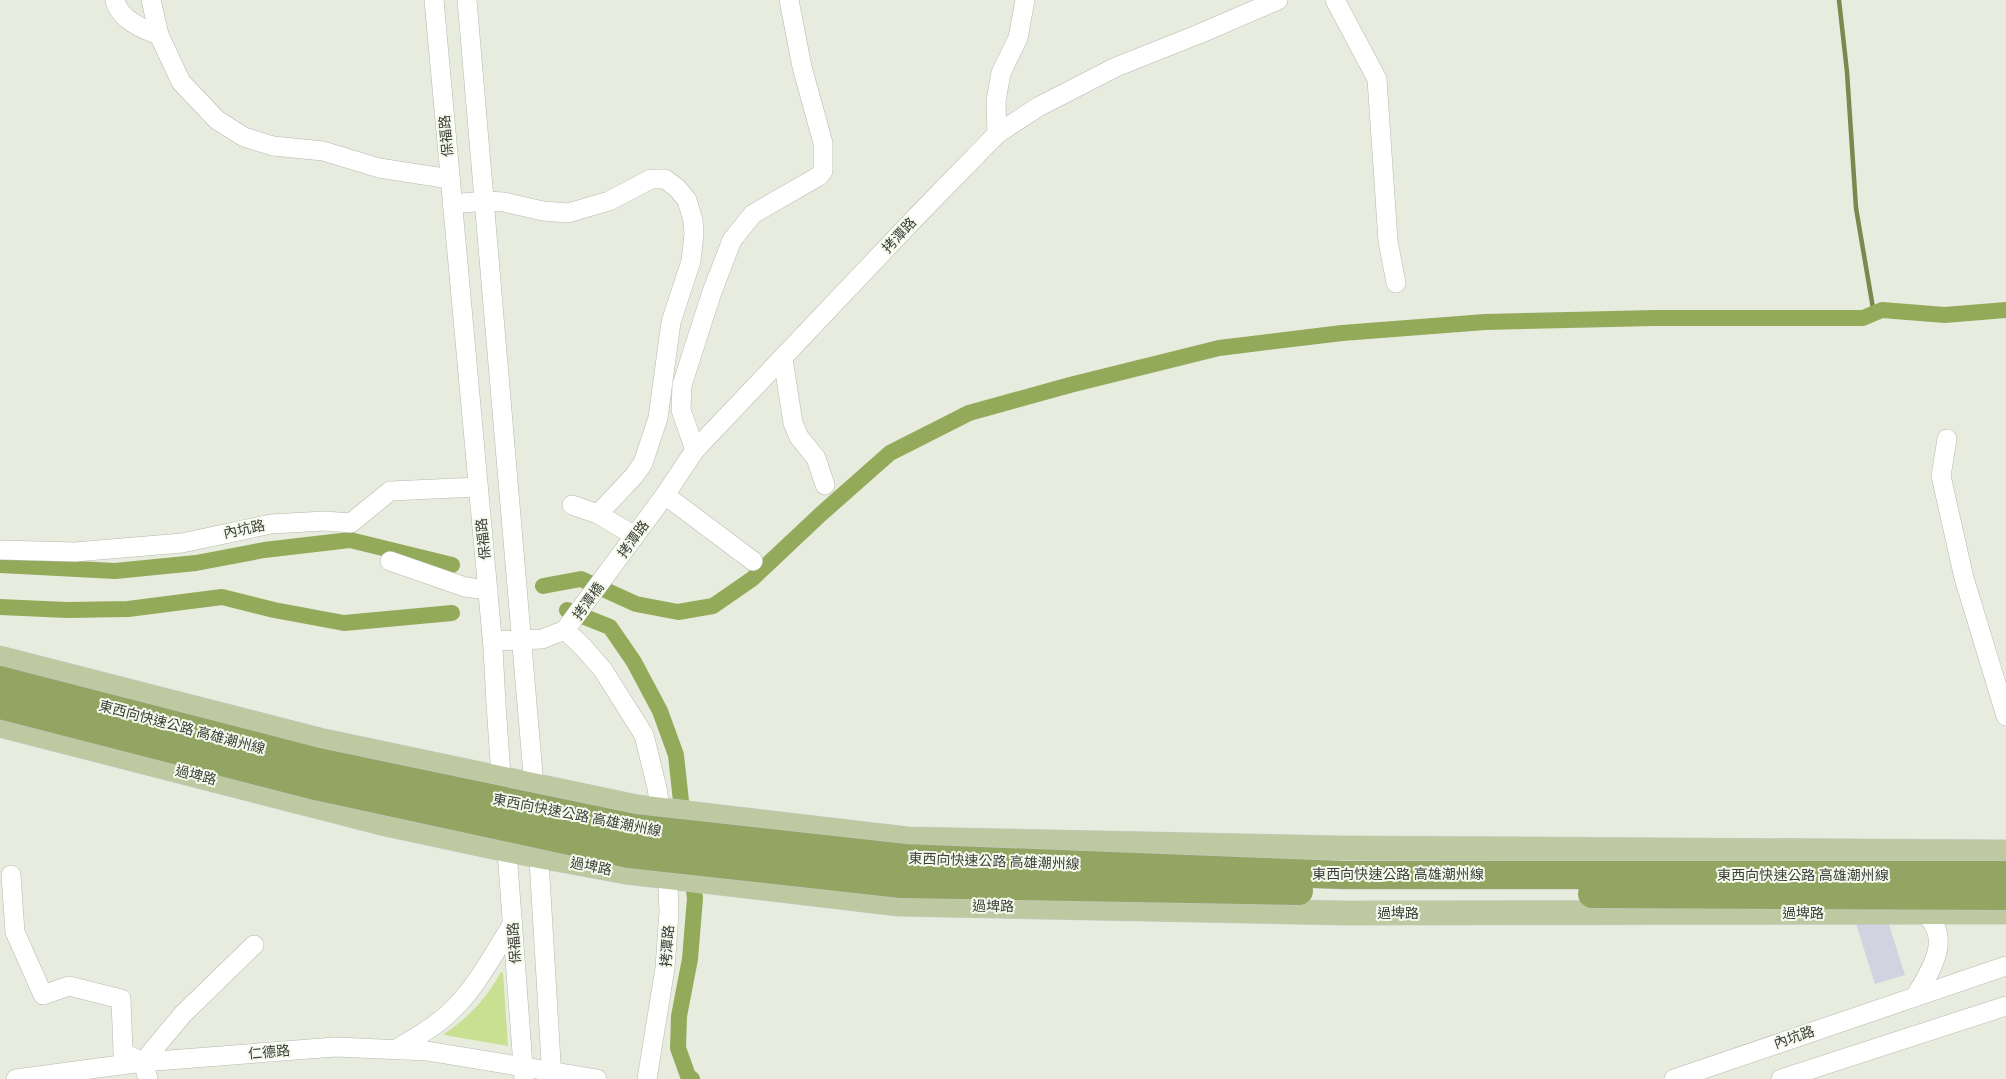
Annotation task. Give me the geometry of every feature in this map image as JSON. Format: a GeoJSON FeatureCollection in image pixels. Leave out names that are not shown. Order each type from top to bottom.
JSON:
{"type":"FeatureCollection","features":[{"type":"Feature","properties":{"kind":"highway","name":"東西向快速公路 高雄潮州線"},"geometry":{"type":"LineString","coordinates":[[0,680],[318,762],[634,828],[905,858],[1343,874],[2006,875]]}},
{"type":"Feature","properties":{"kind":"highway","name":"東西向快速公路 高雄潮州線"},"geometry":{"type":"LineString","coordinates":[[0,706],[311,785],[629,854],[901,884],[1343,892],[2006,896]]}},
{"type":"Feature","properties":{"kind":"main road"},"geometry":{"type":"LineString","coordinates":[[0,658],[324,741],[637,807],[908,839],[1352,848],[2006,852]]}},
{"type":"Feature","properties":{"kind":"main road","name":"過埤路"},"geometry":{"type":"LineString","coordinates":[[0,725],[381,823],[507,850],[626,872],[898,904],[1343,913],[2006,912]]}},
{"type":"Feature","properties":{"kind":"street"},"geometry":{"type":"LineString","coordinates":[[115,0],[117,9],[140,28],[159,35]]}},
{"type":"Feature","properties":{"kind":"street"},"geometry":{"type":"LineString","coordinates":[[151,0],[159,35],[181,82],[216,120],[244,137],[272,146],[323,151],[379,168],[450,179]]}},
{"type":"Feature","properties":{"kind":"street","name":"保福路"},"geometry":{"type":"LineString","coordinates":[[434,0],[493,641],[523,1072]]}},
{"type":"Feature","properties":{"kind":"street"},"geometry":{"type":"LineString","coordinates":[[467,0],[534,786],[552,1075]]}},
{"type":"Feature","properties":{"kind":"street"},"geometry":{"type":"LineString","coordinates":[[695,450],[681,410],[682,386],[712,292],[732,240],[753,214],[819,176],[823,171],[823,143],[802,67],[789,0]]}},
{"type":"Feature","properties":{"kind":"street"},"geometry":{"type":"LineString","coordinates":[[997,134],[996,101],[1001,73],[1018,38],[1025,0]]}},
{"type":"Feature","properties":{"kind":"street","name":"拷潭路"},"geometry":{"type":"LineString","coordinates":[[605,578],[695,450],[997,134],[1038,107],[1116,67],[1278,0]]}},
{"type":"Feature","properties":{"kind":"street"},"geometry":{"type":"LineString","coordinates":[[1335,0],[1377,79],[1388,241],[1396,283]]}},
{"type":"Feature","properties":{"kind":"street"},"geometry":{"type":"LineString","coordinates":[[452,204],[484,201],[504,202],[543,211],[568,213],[609,201],[651,179],[665,179],[677,188],[686,200],[690,210],[694,234],[691,261],[671,322],[658,418],[643,462],[634,476],[598,514]]}},
{"type":"Feature","properties":{"kind":"street"},"geometry":{"type":"LineString","coordinates":[[783,359],[793,423],[799,437],[816,458],[825,485]]}},
{"type":"Feature","properties":{"kind":"street"},"geometry":{"type":"LineString","coordinates":[[1947,439],[1941,476],[1964,578],[2006,716]]}},
{"type":"Feature","properties":{"kind":"street","name":"內坑路"},"geometry":{"type":"LineString","coordinates":[[0,550],[85,551],[182,543],[271,524],[324,521],[351,523],[390,491],[478,488]]}},
{"type":"Feature","properties":{"kind":"street"},"geometry":{"type":"LineString","coordinates":[[665,495],[753,561]]}},
{"type":"Feature","properties":{"kind":"street"},"geometry":{"type":"LineString","coordinates":[[572,505],[598,514],[635,536]]}},
{"type":"Feature","properties":{"kind":"street"},"geometry":{"type":"LineString","coordinates":[[390,561],[465,587],[488,590]]}},
{"type":"Feature","properties":{"kind":"street","name":"拷潭橋"},"geometry":{"type":"LineString","coordinates":[[569,627],[605,578]]}},
{"type":"Feature","properties":{"kind":"street"},"geometry":{"type":"LineString","coordinates":[[493,641],[542,639],[569,627]]}},
{"type":"Feature","properties":{"kind":"street","name":"拷潭路"},"geometry":{"type":"LineString","coordinates":[[569,627],[603,670],[644,735],[657,788],[665,810],[674,878],[669,912],[666,968],[647,1079]]}},
{"type":"Feature","properties":{"kind":"street"},"geometry":{"type":"LineString","coordinates":[[11,876],[15,932],[43,995],[69,986],[121,999],[123,1053],[145,1070],[183,1014],[254,945]]}},
{"type":"Feature","properties":{"kind":"street"},"geometry":{"type":"LineString","coordinates":[[1915,996],[1933,966],[1938,952],[1937,928],[1933,920],[1923,912]]}},
{"type":"Feature","properties":{"kind":"street"},"geometry":{"type":"LineString","coordinates":[[395,1050],[434,1026],[448,1014],[472,988],[513,923]]}},
{"type":"Feature","properties":{"kind":"street","name":"內坑路"},"geometry":{"type":"LineString","coordinates":[[1674,1079],[2006,966]]}},
{"type":"Feature","properties":{"kind":"street"},"geometry":{"type":"LineString","coordinates":[[1781,1079],[2006,1006]]}},
{"type":"Feature","properties":{"kind":"street","name":"仁德路"},"geometry":{"type":"LineString","coordinates":[[16,1079],[145,1070],[335,1047],[427,1051],[523,1072]]}},
{"type":"Feature","properties":{"kind":"street"},"geometry":{"type":"LineString","coordinates":[[523,1072],[597,1079]]}},
{"type":"Feature","properties":{"kind":"green space"},"geometry":{"type":"Polygon","coordinates":[[[501,972],[503,973],[508,1046],[444,1035],[476,1007],[490,990],[501,972]]]}},
{"type":"Feature","properties":{"kind":"building"},"geometry":{"type":"Polygon","coordinates":[[[1886,915],[1905,975],[1875,984],[1856,924],[1886,915]]]}},
{"type":"Feature","properties":{"kind":"waterway"},"geometry":{"type":"LineString","coordinates":[[1839,0],[1847,72],[1856,208],[1874,314]]}},
{"type":"Feature","properties":{"kind":"waterway"},"geometry":{"type":"LineString","coordinates":[[543,586],[581,579],[636,604],[678,612],[713,606],[752,579],[890,453],[969,413],[1070,385],[1219,348],[1342,333],[1485,322],[1655,318],[1863,318],[1882,310],[1945,315],[2006,310]]}},
{"type":"Feature","properties":{"kind":"waterway"},"geometry":{"type":"LineString","coordinates":[[0,565],[115,571],[196,563],[264,550],[350,540],[452,565]]}},
{"type":"Feature","properties":{"kind":"waterway"},"geometry":{"type":"LineString","coordinates":[[0,607],[67,610],[128,609],[222,597],[274,610],[344,623],[452,613]]}},
{"type":"Feature","properties":{"kind":"waterway"},"geometry":{"type":"LineString","coordinates":[[567,610],[610,627],[634,662],[660,711],[676,755],[683,820]]}},
{"type":"Feature","properties":{"kind":"waterway"},"geometry":{"type":"LineString","coordinates":[[691,871],[695,898],[690,959],[679,1016],[678,1048],[688,1076],[692,1079]]}}]}
